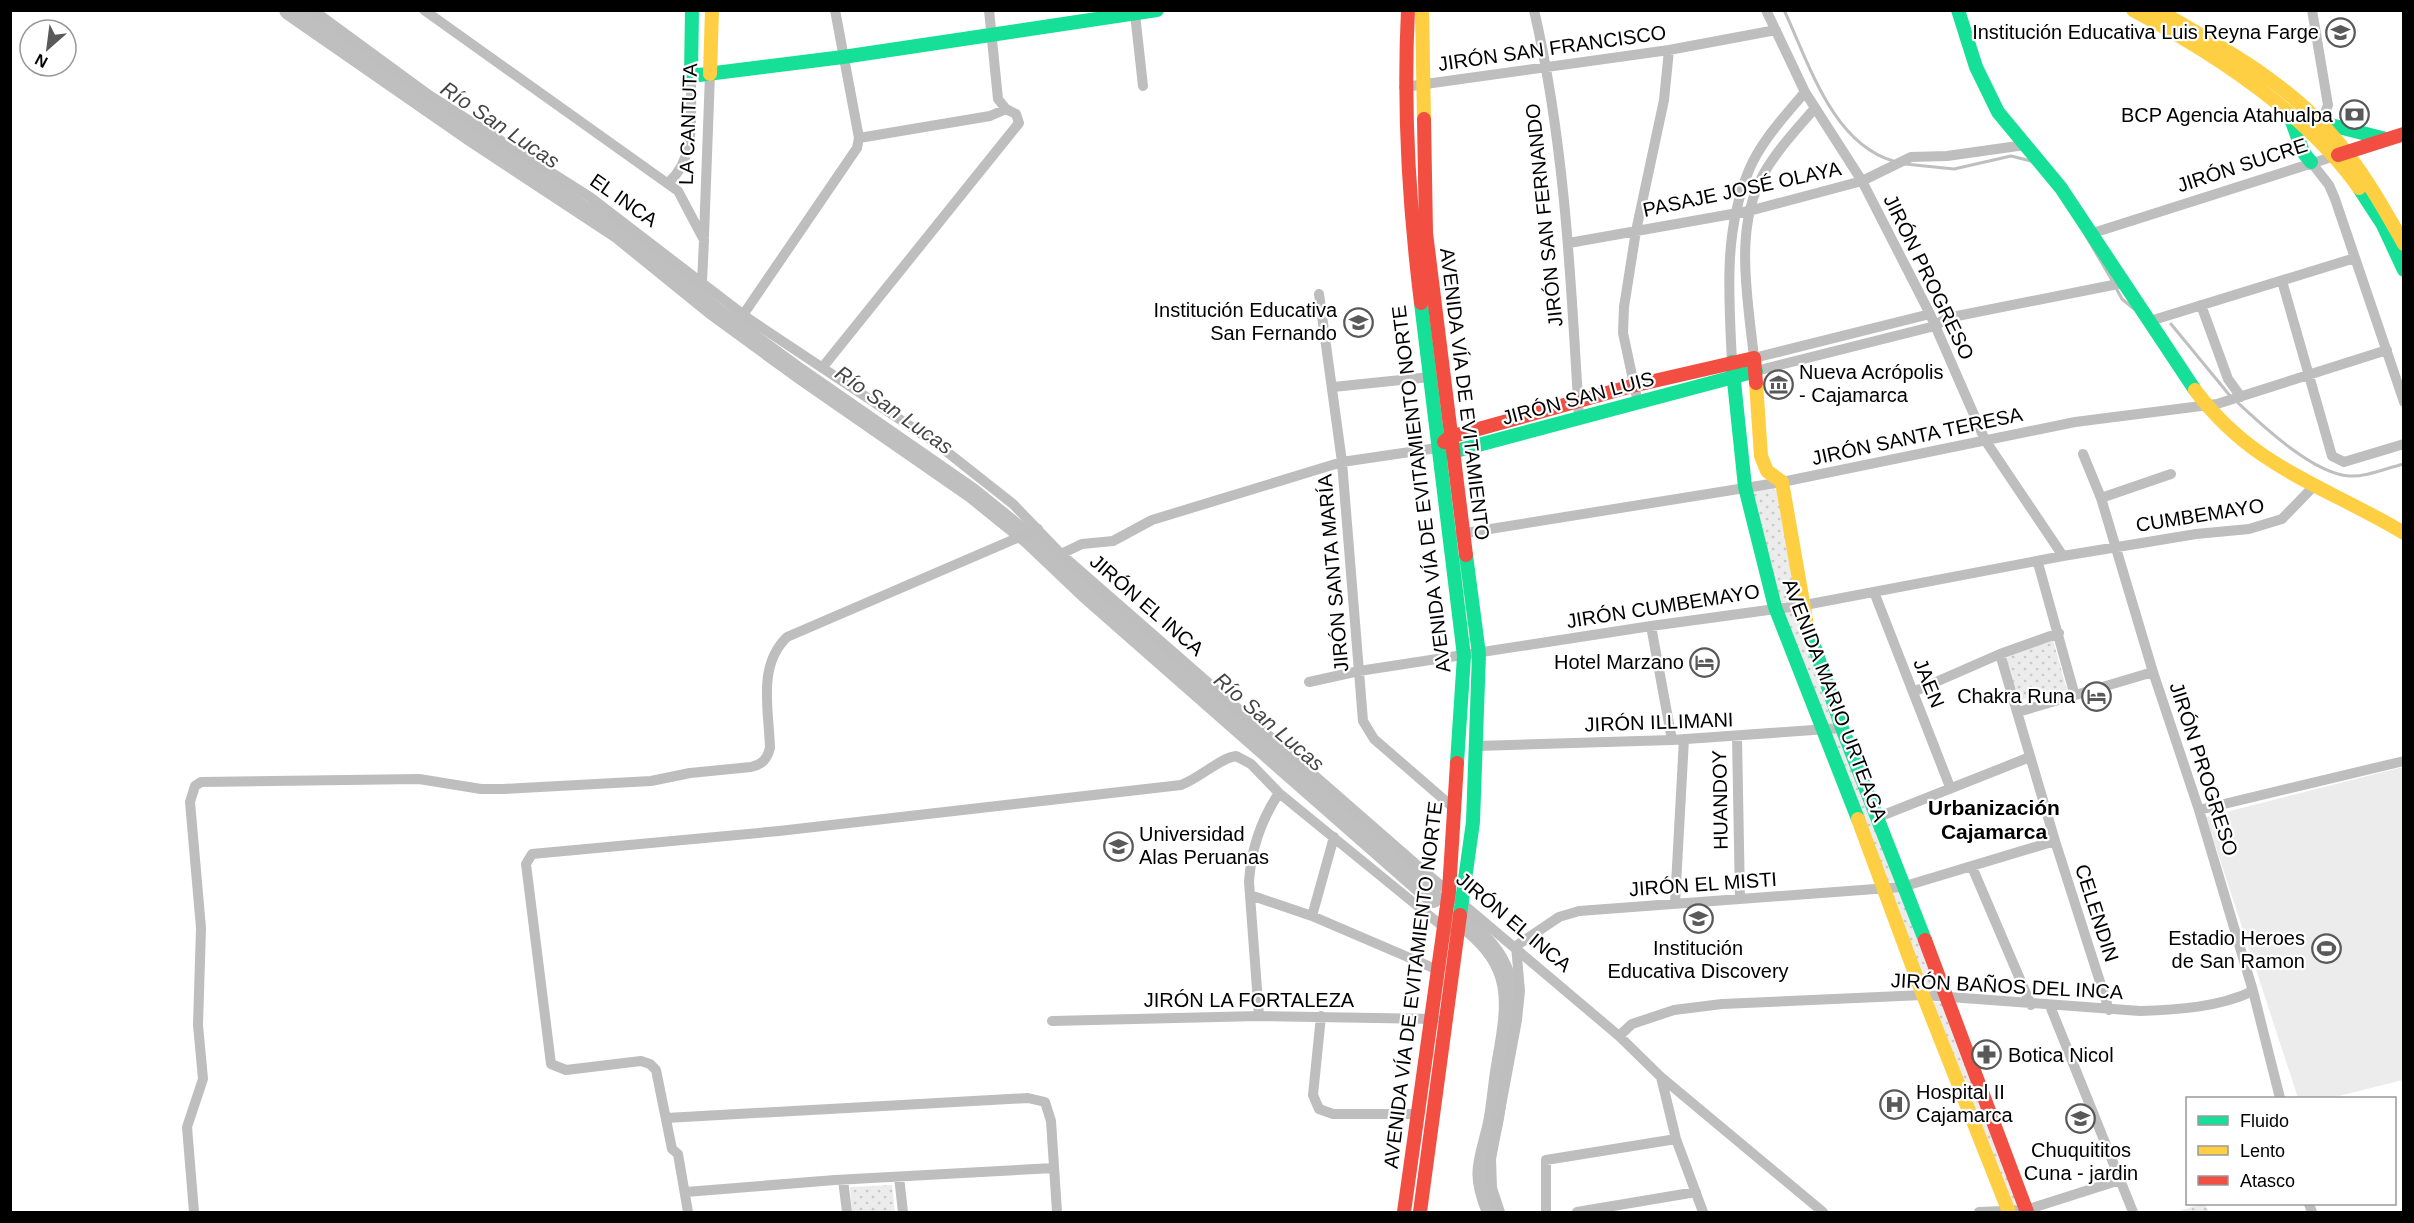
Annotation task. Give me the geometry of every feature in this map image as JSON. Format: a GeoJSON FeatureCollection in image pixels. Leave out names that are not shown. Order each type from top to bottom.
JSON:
{"type":"FeatureCollection","features":[{"type":"Feature","properties":{"kind":"main road","name":"LA CANTUTA"},"geometry":{"type":"LineString","coordinates":[[691,76],[692,10]]}},
{"type":"Feature","properties":{"kind":"main road","name":"LA CANTUTA"},"geometry":{"type":"LineString","coordinates":[[710,74],[712,10]]}},
{"type":"Feature","properties":{"kind":"main road"},"geometry":{"type":"LineString","coordinates":[[691,76],[992,35],[1090,15],[1135,14],[1157,10]]}},
{"type":"Feature","properties":{"kind":"main road","name":"AVENIDA VÍA DE EVITAMIENTO NORTE"},"geometry":{"type":"LineString","coordinates":[[1404,1212],[1448,895],[1456,810],[1464,656],[1437,448],[1423,274],[1404,87],[1408,10]]}},
{"type":"Feature","properties":{"kind":"main road","name":"AVENIDA VÍA DE EVITAMIENTO"},"geometry":{"type":"LineString","coordinates":[[1422,10],[1421,86],[1426,233],[1423,274],[1450,437],[1479,654],[1478,746]]}},
{"type":"Feature","properties":{"kind":"main road"},"geometry":{"type":"LineString","coordinates":[[1958,10],[1972,59],[1992,101],[2025,145],[2047,168],[2093,233],[2121,283],[2150,321],[2205,406],[2239,439],[2275,465],[2313,487],[2384,520],[2403,533]]}},
{"type":"Feature","properties":{"kind":"main road"},"geometry":{"type":"LineString","coordinates":[[2133,10],[2216,57],[2290,116],[2314,127],[2386,139]]}},
{"type":"Feature","properties":{"kind":"main road"},"geometry":{"type":"LineString","coordinates":[[2158,10],[2220,46],[2281,90],[2341,154],[2388,213],[2403,244]]}},
{"type":"Feature","properties":{"kind":"main road"},"geometry":{"type":"LineString","coordinates":[[2290,116],[2303,152],[2311,162]]}},
{"type":"Feature","properties":{"kind":"main road","name":"JIRÓN SUCRE"},"geometry":{"type":"LineString","coordinates":[[2341,154],[2403,134]]}},
{"type":"Feature","properties":{"kind":"main road"},"geometry":{"type":"LineString","coordinates":[[2341,154],[2378,218],[2403,270]]}},
{"type":"Feature","properties":{"kind":"main road","name":"JIRÓN SAN LUIS"},"geometry":{"type":"LineString","coordinates":[[1437,448],[1450,437],[1632,386],[1732,362],[1755,365]]}},
{"type":"Feature","properties":{"kind":"main road","name":"AVENIDA MARIO URTEAGA"},"geometry":{"type":"LineString","coordinates":[[1732,362],[1745,487],[1775,607],[1826,730],[1923,995],[2009,1211]]}},
{"type":"Feature","properties":{"kind":"main road"},"geometry":{"type":"LineString","coordinates":[[1755,365],[1761,456],[1767,471],[1782,482]]}},
{"type":"Feature","properties":{"kind":"main road","name":"JIRÓN SAN LUIS"},"geometry":{"type":"LineString","coordinates":[[1452,452],[1733,377],[1755,365]]}},
{"type":"Feature","properties":{"kind":"main road"},"geometry":{"type":"LineString","coordinates":[[1437,448],[1452,452]]}},
{"type":"Feature","properties":{"kind":"main road","name":"AVENIDA MARIO URTEAGA"},"geometry":{"type":"LineString","coordinates":[[1782,482],[1807,626],[1842,728],[1902,887],[1948,998],[2027,1211]]}},
{"type":"Feature","properties":{"kind":"main road","name":"AVENIDA VÍA DE EVITAMIENTO NORTE"},"geometry":{"type":"LineString","coordinates":[[1420,1212],[1445,1020],[1463,906],[1473,822],[1478,746]]}},
{"type":"Feature","properties":{"kind":"main road"},"geometry":{"type":"LineString","coordinates":[[1978,1134],[1997,1130]]}},
{"type":"Feature","properties":{"kind":"street","name":"EL INCA"},"geometry":{"type":"LineString","coordinates":[[313,10],[429,95],[590,197],[702,282]]}},
{"type":"Feature","properties":{"kind":"street"},"geometry":{"type":"LineString","coordinates":[[424,10],[668,183],[683,196],[704,240]]}},
{"type":"Feature","properties":{"kind":"street"},"geometry":{"type":"LineString","coordinates":[[743,315],[857,148],[859,138],[835,10]]}},
{"type":"Feature","properties":{"kind":"street"},"geometry":{"type":"LineString","coordinates":[[822,369],[1014,131],[1019,118],[1006,109],[998,99],[989,10]]}},
{"type":"Feature","properties":{"kind":"street","name":"JIRÓN SAN FERNANDO"},"geometry":{"type":"LineString","coordinates":[[1534,10],[1547,67],[1569,243],[1578,417]]}},
{"type":"Feature","properties":{"kind":"street","name":"JIRÓN PROGRESO"},"geometry":{"type":"LineString","coordinates":[[1766,10],[1805,92],[1862,181],[1930,314],[1985,440],[2063,556]]}},
{"type":"Feature","properties":{"kind":"street"},"geometry":{"type":"LineString","coordinates":[[2312,10],[2328,105],[2314,127]]}},
{"type":"Feature","properties":{"kind":"street"},"geometry":{"type":"LineString","coordinates":[[1135,14],[1143,86]]}},
{"type":"Feature","properties":{"kind":"street","name":"JIRÓN SAN FRANCISCO"},"geometry":{"type":"LineString","coordinates":[[1404,87],[1668,50],[1776,30]]}},
{"type":"Feature","properties":{"kind":"street"},"geometry":{"type":"LineString","coordinates":[[1638,403],[1632,386],[1623,324],[1636,231],[1664,100],[1668,50]]}},
{"type":"Feature","properties":{"kind":"street","name":"LA CANTUTA"},"geometry":{"type":"LineString","coordinates":[[702,282],[710,74]]}},
{"type":"Feature","properties":{"kind":"street","name":"LA CANTUTA"},"geometry":{"type":"LineString","coordinates":[[668,183],[679,174],[687,157],[691,76]]}},
{"type":"Feature","properties":{"kind":"street","name":"AVENIDA MARIO URTEAGA"},"geometry":{"type":"LineString","coordinates":[[1732,362],[1728,267],[1734,213],[1749,169],[1771,133],[1805,92]]}},
{"type":"Feature","properties":{"kind":"street"},"geometry":{"type":"LineString","coordinates":[[1755,365],[1745,263],[1749,211],[1764,174],[1787,140],[1815,108]]}},
{"type":"Feature","properties":{"kind":"street"},"geometry":{"type":"LineString","coordinates":[[859,138],[990,116],[1006,109]]}},
{"type":"Feature","properties":{"kind":"street","name":"PASAJE JOSÉ OLAYA"},"geometry":{"type":"LineString","coordinates":[[1569,243],[1749,211],[1862,181],[1906,159],[2025,145]]}},
{"type":"Feature","properties":{"kind":"street","name":"JIRÓN SUCRE"},"geometry":{"type":"LineString","coordinates":[[2093,233],[2341,154]]}},
{"type":"Feature","properties":{"kind":"street"},"geometry":{"type":"LineString","coordinates":[[2311,162],[2329,185],[2403,402]]}},
{"type":"Feature","properties":{"kind":"street"},"geometry":{"type":"LineString","coordinates":[[683,196],[697,196],[705,190]]}},
{"type":"Feature","properties":{"kind":"street"},"geometry":{"type":"LineString","coordinates":[[2150,321],[2355,258]]}},
{"type":"Feature","properties":{"kind":"street"},"geometry":{"type":"LineString","coordinates":[[2282,281],[2329,453],[2334,459],[2351,461],[2403,444]]}},
{"type":"Feature","properties":{"kind":"street","name":"JIRÓN EL INCA"},"geometry":{"type":"LineString","coordinates":[[702,282],[743,315],[937,444],[1013,504],[1035,530],[1061,554],[1448,895],[1516,946],[1619,1036],[1661,1077],[1823,1212]]}},
{"type":"Feature","properties":{"kind":"street","name":"JIRÓN SAN LUIS"},"geometry":{"type":"LineString","coordinates":[[1755,365],[1935,326],[1947,318],[2121,283]]}},
{"type":"Feature","properties":{"kind":"street","name":"JIRÓN SANTA MARÍA"},"geometry":{"type":"LineString","coordinates":[[1318,294],[1342,462],[1363,721],[1366,730],[1383,748],[1456,810]]}},
{"type":"Feature","properties":{"kind":"street"},"geometry":{"type":"LineString","coordinates":[[2201,305],[2228,379],[2241,397]]}},
{"type":"Feature","properties":{"kind":"street","name":"JIRÓN SAN LUIS"},"geometry":{"type":"LineString","coordinates":[[1755,365],[1930,314]]}},
{"type":"Feature","properties":{"kind":"street","name":"JIRÓN SANTA TERESA"},"geometry":{"type":"LineString","coordinates":[[1448,535],[1782,482],[2075,422],[2227,402],[2387,350]]}},
{"type":"Feature","properties":{"kind":"street"},"geometry":{"type":"LineString","coordinates":[[1333,387],[1430,377]]}},
{"type":"Feature","properties":{"kind":"street"},"geometry":{"type":"LineString","coordinates":[[1061,554],[1082,544],[1113,540],[1152,520],[1342,462],[1437,448]]}},
{"type":"Feature","properties":{"kind":"street","name":"JIRÓN PROGRESO"},"geometry":{"type":"LineString","coordinates":[[2083,454],[2101,498],[2153,672],[2199,810],[2253,991],[2280,1097]]}},
{"type":"Feature","properties":{"kind":"street"},"geometry":{"type":"LineString","coordinates":[[2101,498],[2170,474]]}},
{"type":"Feature","properties":{"kind":"street","name":"CUMBEMAYO"},"geometry":{"type":"LineString","coordinates":[[2116,548],[2269,525],[2282,519],[2313,487]]}},
{"type":"Feature","properties":{"kind":"street"},"geometry":{"type":"LineString","coordinates":[[194,1212],[187,1127],[203,1079],[198,1024],[201,928],[190,813],[190,802],[195,786],[201,782],[419,779],[481,789],[504,789],[651,781],[690,773],[752,768],[768,758],[771,748],[767,672],[773,652],[787,637],[1035,530]]}},
{"type":"Feature","properties":{"kind":"street","name":"JIRÓN CUMBEMAYO"},"geometry":{"type":"LineString","coordinates":[[1309,682],[1359,671],[1775,607],[1805,605],[2116,548]]}},
{"type":"Feature","properties":{"kind":"street"},"geometry":{"type":"LineString","coordinates":[[2038,562],[2075,696]]}},
{"type":"Feature","properties":{"kind":"street","name":"JAEN"},"geometry":{"type":"LineString","coordinates":[[1874,592],[1950,787]]}},
{"type":"Feature","properties":{"kind":"street"},"geometry":{"type":"LineString","coordinates":[[1651,626],[1678,740],[1675,903]]}},
{"type":"Feature","properties":{"kind":"street"},"geometry":{"type":"LineString","coordinates":[[1913,692],[2000,654],[2059,633]]}},
{"type":"Feature","properties":{"kind":"street","name":"CELENDIN"},"geometry":{"type":"LineString","coordinates":[[2000,654],[2055,841],[2109,1010]]}},
{"type":"Feature","properties":{"kind":"street"},"geometry":{"type":"LineString","coordinates":[[2018,712],[2153,672]]}},
{"type":"Feature","properties":{"kind":"street","name":"JIRÓN ILLIMANI"},"geometry":{"type":"LineString","coordinates":[[1478,746],[1678,740],[1842,728]]}},
{"type":"Feature","properties":{"kind":"street","name":"HUANDOY"},"geometry":{"type":"LineString","coordinates":[[1737,737],[1740,899]]}},
{"type":"Feature","properties":{"kind":"street"},"geometry":{"type":"LineString","coordinates":[[688,1212],[678,1154],[672,1149],[659,1078],[650,1064],[641,1061],[566,1070],[551,1064],[526,864],[532,854],[779,831],[1181,785],[1198,779],[1221,762],[1236,756],[1251,764],[1279,793],[1459,935]]}},
{"type":"Feature","properties":{"kind":"street"},"geometry":{"type":"LineString","coordinates":[[1876,818],[2030,757]]}},
{"type":"Feature","properties":{"kind":"street"},"geometry":{"type":"LineString","coordinates":[[2199,810],[2403,761]]}},
{"type":"Feature","properties":{"kind":"street"},"geometry":{"type":"LineString","coordinates":[[1259,1016],[1250,867],[1268,810],[1279,793]]}},
{"type":"Feature","properties":{"kind":"street"},"geometry":{"type":"LineString","coordinates":[[1312,916],[1334,837]]}},
{"type":"Feature","properties":{"kind":"street","name":"JIRÓN EL MISTI"},"geometry":{"type":"LineString","coordinates":[[1516,946],[1559,917],[1579,911],[1902,887],[2055,841]]}},
{"type":"Feature","properties":{"kind":"street"},"geometry":{"type":"LineString","coordinates":[[1972,867],[2031,1005]]}},
{"type":"Feature","properties":{"kind":"street"},"geometry":{"type":"LineString","coordinates":[[1250,896],[1312,916],[1438,970]]}},
{"type":"Feature","properties":{"kind":"street"},"geometry":{"type":"LineString","coordinates":[[1500,1212],[1492,1188],[1491,1159],[1517,1020],[1520,991],[1516,946]]}},
{"type":"Feature","properties":{"kind":"street","name":"JIRÓN BAÑOS DEL INCA"},"geometry":{"type":"LineString","coordinates":[[1619,1036],[1632,1024],[1674,1010],[1722,1004],[1923,995],[2109,1010],[2167,1010],[2238,998],[2253,991]]}},
{"type":"Feature","properties":{"kind":"street"},"geometry":{"type":"LineString","coordinates":[[2050,1006],[2133,1212]]}},
{"type":"Feature","properties":{"kind":"street","name":"JIRÓN LA FORTALEZA"},"geometry":{"type":"LineString","coordinates":[[1052,1021],[1259,1016],[1445,1020]]}},
{"type":"Feature","properties":{"kind":"street"},"geometry":{"type":"LineString","coordinates":[[1321,1016],[1313,1095],[1319,1108],[1332,1114],[1417,1114]]}},
{"type":"Feature","properties":{"kind":"street"},"geometry":{"type":"LineString","coordinates":[[1661,1077],[1676,1139],[1703,1212]]}},
{"type":"Feature","properties":{"kind":"street"},"geometry":{"type":"LineString","coordinates":[[666,1118],[1028,1098],[1045,1102],[1052,1121],[1057,1212]]}},
{"type":"Feature","properties":{"kind":"street"},"geometry":{"type":"LineString","coordinates":[[1546,1212],[1546,1160],[1676,1139]]}},
{"type":"Feature","properties":{"kind":"street"},"geometry":{"type":"LineString","coordinates":[[686,1192],[1054,1168]]}},
{"type":"Feature","properties":{"kind":"street"},"geometry":{"type":"LineString","coordinates":[[899,1177],[903,1212]]}},
{"type":"Feature","properties":{"kind":"street"},"geometry":{"type":"LineString","coordinates":[[843,1180],[847,1212]]}},
{"type":"Feature","properties":{"kind":"street"},"geometry":{"type":"LineString","coordinates":[[1979,1212],[2027,1211],[2120,1180]]}},
{"type":"Feature","properties":{"kind":"street"},"geometry":{"type":"LineString","coordinates":[[1577,1212],[1696,1192]]}},
{"type":"Feature","properties":{"kind":"shaded area"},"geometry":{"type":"Polygon","coordinates":[[[1783,489],[1801,601],[1770,603],[1748,491],[1783,489]]]}},
{"type":"Feature","properties":{"kind":"shaded area"},"geometry":{"type":"Polygon","coordinates":[[[1794,607],[1838,725],[1828,727],[1779,611],[1794,607]]]}},
{"type":"Feature","properties":{"kind":"shaded area"},"geometry":{"type":"Polygon","coordinates":[[[2053,640],[2067,690],[2019,700],[2005,657],[2053,640]]]}},
{"type":"Feature","properties":{"kind":"shaded area"},"geometry":{"type":"Polygon","coordinates":[[[1840,731],[1897,881],[1886,882],[1829,733],[1840,731]]]}},
{"type":"Feature","properties":{"kind":"shaded area","name":"Estadio Heroes de San Ramon"},"geometry":{"type":"Polygon","coordinates":[[[2403,767],[2403,1080],[2335,1097],[2298,1097],[2206,817],[2403,767]]]}},
{"type":"Feature","properties":{"kind":"shaded area"},"geometry":{"type":"Polygon","coordinates":[[[1899,887],[1940,994],[1928,993],[1888,889],[1899,887]]]}},
{"type":"Feature","properties":{"kind":"shaded area"},"geometry":{"type":"Polygon","coordinates":[[[1932,1001],[1943,1003],[2021,1208],[2011,1207],[1932,1001]]]}},
{"type":"Feature","properties":{"kind":"shaded area"},"geometry":{"type":"Polygon","coordinates":[[[892,1185],[895,1212],[852,1212],[850,1187],[892,1185]]]}},
{"type":"Feature","properties":{"kind":"shaded area"},"geometry":{"type":"Polygon","coordinates":[[[2197,1205],[2206,1205],[2209,1212],[2177,1212],[2197,1205]]]}},
{"type":"Feature","properties":{"kind":"waterway","name":"Río San Lucas"},"geometry":{"type":"LineString","coordinates":[[289,10],[475,139],[619,234],[714,311],[972,493],[1029,539],[1088,595],[1433,898]]}},
{"type":"Feature","properties":{"kind":"waterway"},"geometry":{"type":"LineString","coordinates":[[1784,10],[1813,76],[1838,119],[1872,152],[1893,161]]}},
{"type":"Feature","properties":{"kind":"waterway"},"geometry":{"type":"LineString","coordinates":[[1905,164],[1954,169],[2011,156],[2031,161]]}},
{"type":"Feature","properties":{"kind":"waterway"},"geometry":{"type":"LineString","coordinates":[[2086,236],[2113,282]]}},
{"type":"Feature","properties":{"kind":"waterway"},"geometry":{"type":"LineString","coordinates":[[2116,288],[2122,299],[2134,309]]}},
{"type":"Feature","properties":{"kind":"waterway"},"geometry":{"type":"LineString","coordinates":[[2171,324],[2231,397]]}},
{"type":"Feature","properties":{"kind":"waterway"},"geometry":{"type":"LineString","coordinates":[[2236,401],[2288,446],[2319,466],[2335,473],[2349,476],[2363,475],[2404,464]]}},
{"type":"Feature","properties":{"kind":"waterway","name":"Río San Lucas"},"geometry":{"type":"LineString","coordinates":[[1465,924],[1494,954],[1507,984],[1509,1001],[1506,1038],[1493,1123],[1482,1176],[1492,1212]]}},
{"type":"Feature","properties":{"kind":"traffic: fast"},"geometry":{"type":"LineString","coordinates":[[692,10],[691,76],[843,57],[1157,10]]}},
{"type":"Feature","properties":{"kind":"traffic: fast"},"geometry":{"type":"LineString","coordinates":[[1958,10],[1976,67],[1998,112],[2061,188],[2195,390]]}},
{"type":"Feature","properties":{"kind":"traffic: fast"},"geometry":{"type":"LineString","coordinates":[[2290,116],[2303,152],[2311,162]]}},
{"type":"Feature","properties":{"kind":"traffic: fast"},"geometry":{"type":"LineString","coordinates":[[2319,122],[2386,139]]}},
{"type":"Feature","properties":{"kind":"traffic: fast"},"geometry":{"type":"LineString","coordinates":[[2359,188],[2383,225],[2404,270]]}},
{"type":"Feature","properties":{"kind":"traffic: fast"},"geometry":{"type":"LineString","coordinates":[[1421,303],[1464,656],[1457,763]]}},
{"type":"Feature","properties":{"kind":"traffic: fast"},"geometry":{"type":"LineString","coordinates":[[1732,362],[1745,487],[1775,607],[1858,819]]}},
{"type":"Feature","properties":{"kind":"traffic: fast"},"geometry":{"type":"LineString","coordinates":[[1445,450],[1452,452],[1756,371]]}},
{"type":"Feature","properties":{"kind":"traffic: fast"},"geometry":{"type":"LineString","coordinates":[[1460,915],[1473,822],[1479,654],[1466,555]]}},
{"type":"Feature","properties":{"kind":"traffic: fast"},"geometry":{"type":"LineString","coordinates":[[1807,625],[1842,728],[1925,940]]}},
{"type":"Feature","properties":{"kind":"traffic: slow"},"geometry":{"type":"LineString","coordinates":[[710,74],[712,10]]}},
{"type":"Feature","properties":{"kind":"traffic: slow"},"geometry":{"type":"LineString","coordinates":[[1422,10],[1424,119]]}},
{"type":"Feature","properties":{"kind":"traffic: slow"},"geometry":{"type":"LineString","coordinates":[[2133,10],[2226,65],[2286,110],[2313,135],[2359,188]]}},
{"type":"Feature","properties":{"kind":"traffic: slow"},"geometry":{"type":"LineString","coordinates":[[2158,10],[2249,65],[2292,96],[2312,114],[2361,172],[2404,244]]}},
{"type":"Feature","properties":{"kind":"traffic: slow"},"geometry":{"type":"LineString","coordinates":[[1756,383],[1761,456],[1767,471],[1782,482],[1807,625]]}},
{"type":"Feature","properties":{"kind":"traffic: slow"},"geometry":{"type":"LineString","coordinates":[[2195,390],[2241,439],[2266,457],[2404,533]]}},
{"type":"Feature","properties":{"kind":"traffic: slow"},"geometry":{"type":"LineString","coordinates":[[1858,819],[1923,995],[2009,1212]]}},
{"type":"Feature","properties":{"kind":"traffic: jam"},"geometry":{"type":"LineString","coordinates":[[1408,10],[1406,83],[1408,157],[1421,303]]}},
{"type":"Feature","properties":{"kind":"traffic: jam"},"geometry":{"type":"LineString","coordinates":[[1424,119],[1426,233],[1466,555]]}},
{"type":"Feature","properties":{"kind":"traffic: jam"},"geometry":{"type":"LineString","coordinates":[[2338,155],[2404,134]]}},
{"type":"Feature","properties":{"kind":"traffic: jam"},"geometry":{"type":"LineString","coordinates":[[1444,442],[1450,437],[1632,386],[1754,358],[1756,383]]}},
{"type":"Feature","properties":{"kind":"traffic: jam"},"geometry":{"type":"LineString","coordinates":[[1404,1212],[1449,891],[1457,763]]}},
{"type":"Feature","properties":{"kind":"traffic: jam"},"geometry":{"type":"LineString","coordinates":[[1420,1212],[1460,915]]}},
{"type":"Feature","properties":{"kind":"traffic: jam"},"geometry":{"type":"LineString","coordinates":[[1925,940],[2027,1212]]}},
{"type":"Feature","properties":{"kind":"place","name":"Institución Educativa Luis Reyna Farge"},"geometry":{"type":"Point","coordinates":[2340,32]}},
{"type":"Feature","properties":{"kind":"place","name":"BCP Agencia Atahualpa"},"geometry":{"type":"Point","coordinates":[2354,115]}},
{"type":"Feature","properties":{"kind":"place","name":"Institución Educativa San Fernando"},"geometry":{"type":"Point","coordinates":[1358,322]}},
{"type":"Feature","properties":{"kind":"place","name":"Nueva Acrópolis - Cajamarca"},"geometry":{"type":"Point","coordinates":[1778,384]}},
{"type":"Feature","properties":{"kind":"place","name":"Hotel Marzano"},"geometry":{"type":"Point","coordinates":[1705,662]}},
{"type":"Feature","properties":{"kind":"place","name":"Chakra Runa"},"geometry":{"type":"Point","coordinates":[2096,696]}},
{"type":"Feature","properties":{"kind":"place","name":"Universidad Alas Peruanas"},"geometry":{"type":"Point","coordinates":[1118,846]}},
{"type":"Feature","properties":{"kind":"place","name":"Institución Educativa Discovery"},"geometry":{"type":"Point","coordinates":[1698,918]}},
{"type":"Feature","properties":{"kind":"place","name":"Estadio Heroes de San Ramon"},"geometry":{"type":"Point","coordinates":[2326,949]}},
{"type":"Feature","properties":{"kind":"place","name":"Botica Nicol"},"geometry":{"type":"Point","coordinates":[1987,1055]}},
{"type":"Feature","properties":{"kind":"place","name":"Hospital II Cajamarca"},"geometry":{"type":"Point","coordinates":[1895,1104]}},
{"type":"Feature","properties":{"kind":"place","name":"Chuquititos Cuna - jardin"},"geometry":{"type":"Point","coordinates":[2081,1119]}},
{"type":"Feature","properties":{"kind":"district","name":"Urbanización Cajamarca"},"geometry":{"type":"Point","coordinates":[1994,820]}}]}
